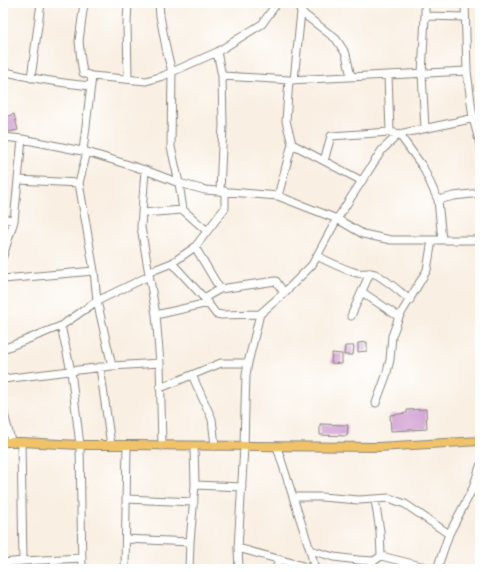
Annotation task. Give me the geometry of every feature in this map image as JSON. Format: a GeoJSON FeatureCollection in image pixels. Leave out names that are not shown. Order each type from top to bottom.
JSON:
{"type":"FeatureCollection","features":[{"type":"Feature","properties":{"kind":"main road"},"geometry":{"type":"LineString","coordinates":[[7,441],[80,445],[277,447],[378,447],[480,442]]}},
{"type":"Feature","properties":{"kind":"street"},"geometry":{"type":"LineString","coordinates":[[31,78],[41,3]]}},
{"type":"Feature","properties":{"kind":"street"},"geometry":{"type":"LineString","coordinates":[[84,3],[79,41],[83,74],[146,81],[164,76],[217,52],[262,24],[277,3]]}},
{"type":"Feature","properties":{"kind":"street"},"geometry":{"type":"LineString","coordinates":[[128,3],[128,79]]}},
{"type":"Feature","properties":{"kind":"street"},"geometry":{"type":"LineString","coordinates":[[159,3],[160,16],[172,72],[171,147],[183,210],[207,231]]}},
{"type":"Feature","properties":{"kind":"street"},"geometry":{"type":"LineString","coordinates":[[297,3],[301,12],[336,38],[346,54],[351,77]]}},
{"type":"Feature","properties":{"kind":"street"},"geometry":{"type":"LineString","coordinates":[[424,3],[425,16],[422,74],[425,128]]}},
{"type":"Feature","properties":{"kind":"street"},"geometry":{"type":"LineString","coordinates":[[465,3],[467,72],[480,144]]}},
{"type":"Feature","properties":{"kind":"street"},"geometry":{"type":"LineString","coordinates":[[278,196],[292,144],[286,121],[301,12]]}},
{"type":"Feature","properties":{"kind":"street"},"geometry":{"type":"LineString","coordinates":[[425,16],[465,17]]}},
{"type":"Feature","properties":{"kind":"street"},"geometry":{"type":"LineString","coordinates":[[3,349],[61,326],[98,301],[172,263],[195,247],[225,208],[223,191],[222,76],[217,52]]}},
{"type":"Feature","properties":{"kind":"street"},"geometry":{"type":"LineString","coordinates":[[3,71],[31,78],[91,86]]}},
{"type":"Feature","properties":{"kind":"street"},"geometry":{"type":"LineString","coordinates":[[222,76],[291,80],[467,72]]}},
{"type":"Feature","properties":{"kind":"street"},"geometry":{"type":"LineString","coordinates":[[388,75],[390,132]]}},
{"type":"Feature","properties":{"kind":"street"},"geometry":{"type":"LineString","coordinates":[[92,76],[85,152],[78,183],[98,301],[112,366]]}},
{"type":"Feature","properties":{"kind":"street"},"geometry":{"type":"LineString","coordinates":[[324,161],[331,136],[390,132],[399,134],[476,117]]}},
{"type":"Feature","properties":{"kind":"street"},"geometry":{"type":"LineString","coordinates":[[239,569],[238,548],[248,363],[260,314],[312,265],[337,219],[382,150],[399,134]]}},
{"type":"Feature","properties":{"kind":"street"},"geometry":{"type":"LineString","coordinates":[[399,134],[423,167],[438,200],[442,240]]}},
{"type":"Feature","properties":{"kind":"street"},"geometry":{"type":"LineString","coordinates":[[3,137],[22,139],[85,152],[205,190],[278,196],[337,219],[363,234],[391,240],[480,240]]}},
{"type":"Feature","properties":{"kind":"street"},"geometry":{"type":"LineString","coordinates":[[3,256],[14,221],[22,139]]}},
{"type":"Feature","properties":{"kind":"street"},"geometry":{"type":"LineString","coordinates":[[292,144],[362,181]]}},
{"type":"Feature","properties":{"kind":"street"},"geometry":{"type":"LineString","coordinates":[[145,170],[141,227],[156,315],[160,363],[162,446]]}},
{"type":"Feature","properties":{"kind":"street"},"geometry":{"type":"LineString","coordinates":[[18,180],[78,183]]}},
{"type":"Feature","properties":{"kind":"street"},"geometry":{"type":"LineString","coordinates":[[438,200],[454,196],[480,193]]}},
{"type":"Feature","properties":{"kind":"street"},"geometry":{"type":"LineString","coordinates":[[142,213],[183,210]]}},
{"type":"Feature","properties":{"kind":"street"},"geometry":{"type":"LineString","coordinates":[[3,218],[14,221]]}},
{"type":"Feature","properties":{"kind":"street"},"geometry":{"type":"LineString","coordinates":[[376,403],[390,360],[392,336],[400,317],[427,270],[432,240]]}},
{"type":"Feature","properties":{"kind":"street"},"geometry":{"type":"LineString","coordinates":[[195,247],[220,289]]}},
{"type":"Feature","properties":{"kind":"street"},"geometry":{"type":"LineString","coordinates":[[317,256],[337,267],[346,270],[363,274],[374,274],[410,300]]}},
{"type":"Feature","properties":{"kind":"street"},"geometry":{"type":"LineString","coordinates":[[172,263],[216,314],[222,316],[260,314]]}},
{"type":"Feature","properties":{"kind":"street"},"geometry":{"type":"LineString","coordinates":[[3,279],[94,271]]}},
{"type":"Feature","properties":{"kind":"street"},"geometry":{"type":"LineString","coordinates":[[351,316],[370,273]]}},
{"type":"Feature","properties":{"kind":"street"},"geometry":{"type":"LineString","coordinates":[[156,315],[206,301],[220,289],[276,281],[284,293]]}},
{"type":"Feature","properties":{"kind":"street"},"geometry":{"type":"LineString","coordinates":[[362,292],[400,317]]}},
{"type":"Feature","properties":{"kind":"street"},"geometry":{"type":"LineString","coordinates":[[61,326],[71,371],[80,445],[82,569]]}},
{"type":"Feature","properties":{"kind":"street"},"geometry":{"type":"LineString","coordinates":[[3,378],[100,367],[160,363]]}},
{"type":"Feature","properties":{"kind":"street"},"geometry":{"type":"LineString","coordinates":[[160,388],[221,363],[248,363]]}},
{"type":"Feature","properties":{"kind":"street"},"geometry":{"type":"LineString","coordinates":[[100,367],[111,445]]}},
{"type":"Feature","properties":{"kind":"street"},"geometry":{"type":"LineString","coordinates":[[192,375],[212,419],[215,446]]}},
{"type":"Feature","properties":{"kind":"street"},"geometry":{"type":"LineString","coordinates":[[3,403],[7,441]]}},
{"type":"Feature","properties":{"kind":"street"},"geometry":{"type":"LineString","coordinates":[[21,442],[23,561]]}},
{"type":"Feature","properties":{"kind":"street"},"geometry":{"type":"LineString","coordinates":[[125,569],[128,446]]}},
{"type":"Feature","properties":{"kind":"street"},"geometry":{"type":"LineString","coordinates":[[189,569],[195,485],[194,446]]}},
{"type":"Feature","properties":{"kind":"street"},"geometry":{"type":"LineString","coordinates":[[238,548],[314,569],[310,550],[277,447]]}},
{"type":"Feature","properties":{"kind":"street"},"geometry":{"type":"LineString","coordinates":[[437,569],[449,534],[476,489],[480,466]]}},
{"type":"Feature","properties":{"kind":"street"},"geometry":{"type":"LineString","coordinates":[[195,485],[242,487]]}},
{"type":"Feature","properties":{"kind":"street"},"geometry":{"type":"LineString","coordinates":[[293,497],[321,497],[359,500],[389,498],[405,504],[449,534]]}},
{"type":"Feature","properties":{"kind":"street"},"geometry":{"type":"LineString","coordinates":[[126,499],[194,502]]}},
{"type":"Feature","properties":{"kind":"street"},"geometry":{"type":"LineString","coordinates":[[375,500],[380,531],[381,556]]}},
{"type":"Feature","properties":{"kind":"street"},"geometry":{"type":"LineString","coordinates":[[126,539],[190,542]]}},
{"type":"Feature","properties":{"kind":"street"},"geometry":{"type":"LineString","coordinates":[[310,550],[334,557],[358,560],[374,561],[381,556],[433,569]]}},
{"type":"Feature","properties":{"kind":"street"},"geometry":{"type":"LineString","coordinates":[[5,565],[23,561],[82,558]]}},
{"type":"Feature","properties":{"kind":"street"},"geometry":{"type":"LineString","coordinates":[[276,569],[279,559]]}},
{"type":"Feature","properties":{"kind":"building"},"geometry":{"type":"Polygon","coordinates":[[[14,114],[18,130],[9,132],[5,117],[14,114]]]}},
{"type":"Feature","properties":{"kind":"building"},"geometry":{"type":"Polygon","coordinates":[[[367,342],[367,351],[358,352],[358,343],[367,342]]]}},
{"type":"Feature","properties":{"kind":"building"},"geometry":{"type":"Polygon","coordinates":[[[345,346],[354,346],[353,355],[344,355],[345,346]]]}},
{"type":"Feature","properties":{"kind":"building"},"geometry":{"type":"Polygon","coordinates":[[[332,353],[342,354],[342,364],[331,363],[332,353]]]}},
{"type":"Feature","properties":{"kind":"building"},"geometry":{"type":"Polygon","coordinates":[[[426,409],[427,429],[391,431],[390,415],[407,413],[407,410],[426,409]]]}},
{"type":"Feature","properties":{"kind":"building"},"geometry":{"type":"Polygon","coordinates":[[[320,424],[348,425],[347,436],[320,435],[320,424]]]}}]}
